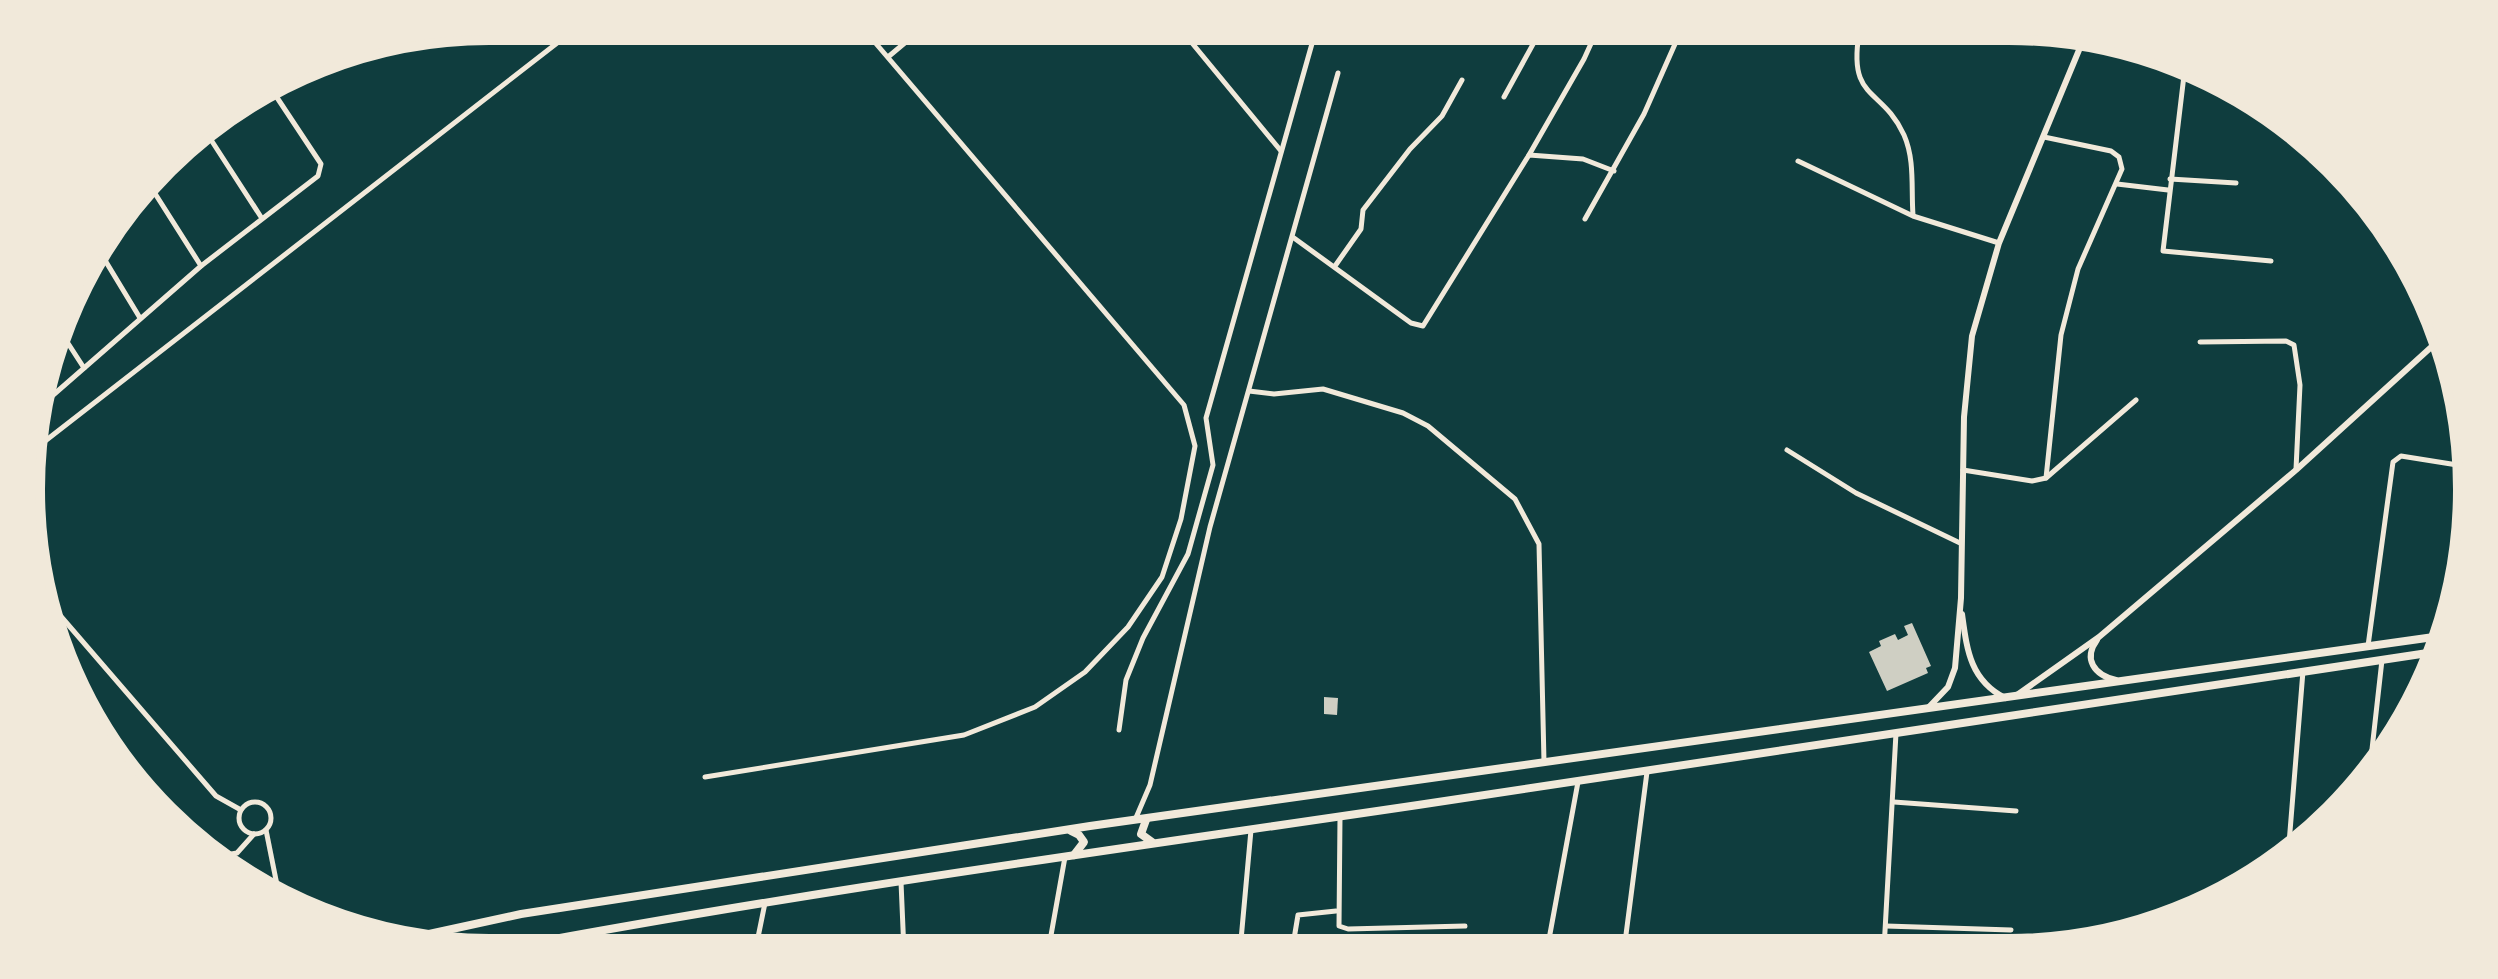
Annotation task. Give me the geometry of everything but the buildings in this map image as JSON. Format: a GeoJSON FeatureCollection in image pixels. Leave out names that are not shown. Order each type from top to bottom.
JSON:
{"type":"FeatureCollection","features":[{"type":"Feature","properties":{"kind":"highway"},"geometry":{"type":"LineString","coordinates":[[427,934],[530,912],[1068,830],[2433,637]]}},
{"type":"Feature","properties":{"kind":"highway"},"geometry":{"type":"LineString","coordinates":[[559,939],[765,903],[1069,856],[2427,653]]}},
{"type":"Feature","properties":{"kind":"highway"},"geometry":{"type":"LineString","coordinates":[[1147,819],[1141,834],[1154,843]]}},
{"type":"Feature","properties":{"kind":"highway"},"geometry":{"type":"LineString","coordinates":[[1068,830],[1083,839],[1083,845],[1069,856]]}},
{"type":"Feature","properties":{"kind":"street"},"geometry":{"type":"LineString","coordinates":[[43,443],[561,40]]}},
{"type":"Feature","properties":{"kind":"street"},"geometry":{"type":"LineString","coordinates":[[705,777],[964,735],[1035,707],[1089,669],[1128,627],[1162,577],[1181,519],[1195,446],[1184,405],[873,40]]}},
{"type":"Feature","properties":{"kind":"street"},"geometry":{"type":"LineString","coordinates":[[888,57],[908,40]]}},
{"type":"Feature","properties":{"kind":"street"},"geometry":{"type":"LineString","coordinates":[[1190,40],[1282,152]]}},
{"type":"Feature","properties":{"kind":"street"},"geometry":{"type":"LineString","coordinates":[[1119,730],[1126,680],[1192,539],[1213,465],[1206,418],[1313,40]]}},
{"type":"Feature","properties":{"kind":"street"},"geometry":{"type":"LineString","coordinates":[[1504,97],[1535,40]]}},
{"type":"Feature","properties":{"kind":"street"},"geometry":{"type":"LineString","coordinates":[[1294,238],[1411,323],[1423,326],[1564,96],[1592,40]]}},
{"type":"Feature","properties":{"kind":"street"},"geometry":{"type":"LineString","coordinates":[[1585,219],[1614,171],[1676,40]]}},
{"type":"Feature","properties":{"kind":"street"},"geometry":{"type":"LineString","coordinates":[[1858,40],[1855,58],[1859,78],[1896,121],[1910,152],[1913,216]]}},
{"type":"Feature","properties":{"kind":"street"},"geometry":{"type":"LineString","coordinates":[[2081,46],[1999,243],[1972,336],[1962,470],[1961,598],[1970,662],[1985,684],[2010,698],[2099,637],[2296,470],[2434,345]]}},
{"type":"Feature","properties":{"kind":"street"},"geometry":{"type":"LineString","coordinates":[[1134,821],[1150,785],[1175,668],[1338,73]]}},
{"type":"Feature","properties":{"kind":"street"},"geometry":{"type":"LineString","coordinates":[[2184,75],[2163,251],[2271,261]]}},
{"type":"Feature","properties":{"kind":"street"},"geometry":{"type":"LineString","coordinates":[[1335,266],[1358,236],[1364,218],[1363,210],[1410,149],[1442,116],[1462,80]]}},
{"type":"Feature","properties":{"kind":"street"},"geometry":{"type":"LineString","coordinates":[[50,398],[201,266],[321,170],[321,164],[275,95]]}},
{"type":"Feature","properties":{"kind":"street"},"geometry":{"type":"LineString","coordinates":[[2044,137],[2116,154],[2122,169],[2078,269],[2061,335],[2046,478]]}},
{"type":"Feature","properties":{"kind":"street"},"geometry":{"type":"LineString","coordinates":[[210,138],[261,217]]}},
{"type":"Feature","properties":{"kind":"street"},"geometry":{"type":"LineString","coordinates":[[1526,159],[1532,154],[1583,159],[1614,171]]}},
{"type":"Feature","properties":{"kind":"street"},"geometry":{"type":"LineString","coordinates":[[1798,161],[1913,216],[1999,243]]}},
{"type":"Feature","properties":{"kind":"street"},"geometry":{"type":"LineString","coordinates":[[2170,179],[2236,183]]}},
{"type":"Feature","properties":{"kind":"street"},"geometry":{"type":"LineString","coordinates":[[2117,184],[2168,190]]}},
{"type":"Feature","properties":{"kind":"street"},"geometry":{"type":"LineString","coordinates":[[154,191],[201,266]]}},
{"type":"Feature","properties":{"kind":"street"},"geometry":{"type":"LineString","coordinates":[[104,259],[140,318]]}},
{"type":"Feature","properties":{"kind":"street"},"geometry":{"type":"LineString","coordinates":[[66,340],[84,368]]}},
{"type":"Feature","properties":{"kind":"street"},"geometry":{"type":"LineString","coordinates":[[2200,342],[2286,341],[2294,345],[2300,385],[2296,470]]}},
{"type":"Feature","properties":{"kind":"street"},"geometry":{"type":"LineString","coordinates":[[1249,391],[1274,394],[1323,389],[1403,413],[1428,426],[1505,487],[1515,499],[1539,544],[1544,762]]}},
{"type":"Feature","properties":{"kind":"street"},"geometry":{"type":"LineString","coordinates":[[1962,470],[2032,481],[2046,478],[2136,400]]}},
{"type":"Feature","properties":{"kind":"street"},"geometry":{"type":"LineString","coordinates":[[1787,450],[1856,493],[1960,543]]}},
{"type":"Feature","properties":{"kind":"street"},"geometry":{"type":"LineString","coordinates":[[2368,647],[2393,462],[2401,456],[2457,465]]}},
{"type":"Feature","properties":{"kind":"street"},"geometry":{"type":"LineString","coordinates":[[1927,709],[1942,696],[1952,678],[1961,598]]}},
{"type":"Feature","properties":{"kind":"street"},"geometry":{"type":"LineString","coordinates":[[57,612],[216,796],[241,810]]}},
{"type":"Feature","properties":{"kind":"street"},"geometry":{"type":"LineString","coordinates":[[2099,637],[2090,653],[2094,669],[2100,675],[2122,681]]}},
{"type":"Feature","properties":{"kind":"street"},"geometry":{"type":"LineString","coordinates":[[2371,754],[2382,660]]}},
{"type":"Feature","properties":{"kind":"street"},"geometry":{"type":"LineString","coordinates":[[2289,840],[2303,671]]}},
{"type":"Feature","properties":{"kind":"street"},"geometry":{"type":"LineString","coordinates":[[1885,939],[1896,732]]}},
{"type":"Feature","properties":{"kind":"street"},"geometry":{"type":"LineString","coordinates":[[1625,939],[1647,772]]}},
{"type":"Feature","properties":{"kind":"street"},"geometry":{"type":"LineString","coordinates":[[1549,939],[1578,782]]}},
{"type":"Feature","properties":{"kind":"street"},"geometry":{"type":"LineString","coordinates":[[241,810],[256,802],[267,807],[271,819],[266,830],[277,886]]}},
{"type":"Feature","properties":{"kind":"street"},"geometry":{"type":"LineString","coordinates":[[1894,802],[2016,811]]}},
{"type":"Feature","properties":{"kind":"street"},"geometry":{"type":"LineString","coordinates":[[241,810],[240,823],[254,834]]}},
{"type":"Feature","properties":{"kind":"street"},"geometry":{"type":"LineString","coordinates":[[1340,817],[1338,924],[1348,929],[1465,926]]}},
{"type":"Feature","properties":{"kind":"street"},"geometry":{"type":"LineString","coordinates":[[228,855],[237,853],[254,834],[266,830]]}},
{"type":"Feature","properties":{"kind":"street"},"geometry":{"type":"LineString","coordinates":[[1241,939],[1251,830]]}},
{"type":"Feature","properties":{"kind":"street"},"geometry":{"type":"LineString","coordinates":[[1051,939],[1069,856]]}},
{"type":"Feature","properties":{"kind":"street"},"geometry":{"type":"LineString","coordinates":[[901,882],[903,939]]}},
{"type":"Feature","properties":{"kind":"street"},"geometry":{"type":"LineString","coordinates":[[758,939],[765,903]]}},
{"type":"Feature","properties":{"kind":"street"},"geometry":{"type":"LineString","coordinates":[[1294,939],[1298,915],[1336,911]]}},
{"type":"Feature","properties":{"kind":"street"},"geometry":{"type":"LineString","coordinates":[[1886,926],[2011,930]]}}]}
